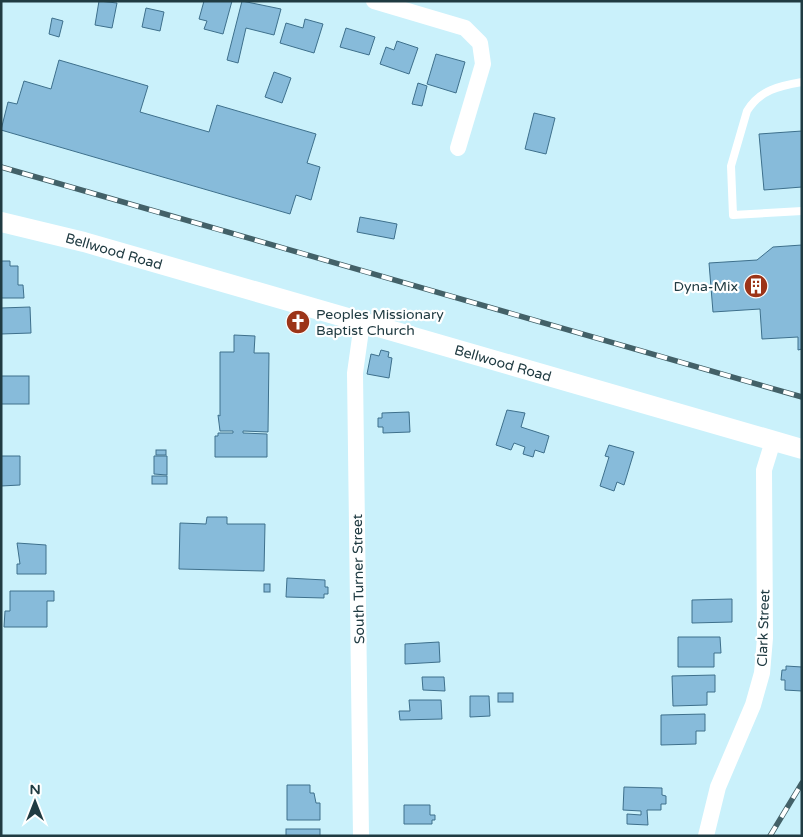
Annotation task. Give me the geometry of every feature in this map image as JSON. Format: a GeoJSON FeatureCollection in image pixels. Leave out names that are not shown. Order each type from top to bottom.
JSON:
{"type":"FeatureCollection","features":[{"type":"Feature","properties":{"kind":"street"},"geometry":{"type":"LineString","coordinates":[[374,1],[465,28],[480,43],[483,64],[458,148]]}},
{"type":"Feature","properties":{"kind":"street","name":"Bellwood Road"},"geometry":{"type":"LineString","coordinates":[[1,222],[84,242],[802,449]]}},
{"type":"Feature","properties":{"kind":"street","name":"South Turner Street"},"geometry":{"type":"LineString","coordinates":[[361,836],[355,373],[362,323]]}},
{"type":"Feature","properties":{"kind":"street","name":"Clark Street"},"geometry":{"type":"LineString","coordinates":[[706,836],[718,787],[753,705],[762,673],[765,638],[764,470],[773,441]]}},
{"type":"Feature","properties":{"kind":"lane"},"geometry":{"type":"LineString","coordinates":[[802,82],[767,90],[752,104],[747,111],[731,166],[730,176],[733,214],[802,211]]}},
{"type":"Feature","properties":{"kind":"building"},"geometry":{"type":"Polygon","coordinates":[[[99,1],[117,3],[112,28],[95,25],[99,1]]]}},
{"type":"Feature","properties":{"kind":"building"},"geometry":{"type":"Polygon","coordinates":[[[204,1],[232,1],[223,34],[204,29],[207,21],[199,19],[204,1]]]}},
{"type":"Feature","properties":{"kind":"building"},"geometry":{"type":"Polygon","coordinates":[[[242,1],[281,9],[274,35],[246,28],[238,63],[227,60],[242,1]]]}},
{"type":"Feature","properties":{"kind":"building"},"geometry":{"type":"Polygon","coordinates":[[[146,8],[164,12],[160,31],[142,27],[146,8]]]}},
{"type":"Feature","properties":{"kind":"building"},"geometry":{"type":"Polygon","coordinates":[[[52,18],[63,21],[59,37],[49,34],[52,18]]]}},
{"type":"Feature","properties":{"kind":"building"},"geometry":{"type":"Polygon","coordinates":[[[305,19],[323,24],[314,53],[280,43],[286,23],[303,28],[305,19]]]}},
{"type":"Feature","properties":{"kind":"building"},"geometry":{"type":"Polygon","coordinates":[[[346,28],[375,37],[369,55],[340,47],[346,28]]]}},
{"type":"Feature","properties":{"kind":"building"},"geometry":{"type":"Polygon","coordinates":[[[397,41],[418,48],[409,74],[380,64],[386,47],[394,50],[397,41]]]}},
{"type":"Feature","properties":{"kind":"building"},"geometry":{"type":"Polygon","coordinates":[[[436,54],[465,62],[456,93],[427,84],[436,54]]]}},
{"type":"Feature","properties":{"kind":"building"},"geometry":{"type":"Polygon","coordinates":[[[59,60],[148,86],[140,112],[209,132],[217,105],[316,134],[307,163],[320,167],[311,200],[296,195],[290,214],[1,130],[8,102],[17,104],[24,81],[51,89],[59,60]]]}},
{"type":"Feature","properties":{"kind":"building"},"geometry":{"type":"Polygon","coordinates":[[[274,72],[291,78],[282,103],[265,97],[274,72]]]}},
{"type":"Feature","properties":{"kind":"building"},"geometry":{"type":"Polygon","coordinates":[[[418,83],[427,86],[422,106],[412,104],[418,83]]]}},
{"type":"Feature","properties":{"kind":"building"},"geometry":{"type":"Polygon","coordinates":[[[534,113],[555,118],[546,154],[525,149],[534,113]]]}},
{"type":"Feature","properties":{"kind":"building"},"geometry":{"type":"Polygon","coordinates":[[[802,131],[802,187],[764,190],[759,134],[802,131]]]}},
{"type":"Feature","properties":{"kind":"building"},"geometry":{"type":"Polygon","coordinates":[[[360,217],[397,224],[394,239],[357,232],[360,217]]]}},
{"type":"Feature","properties":{"kind":"building","name":"Dyna-Mix"},"geometry":{"type":"Polygon","coordinates":[[[802,245],[802,349],[798,350],[798,337],[762,339],[760,309],[713,312],[709,263],[757,260],[773,247],[802,245]]]}},
{"type":"Feature","properties":{"kind":"building"},"geometry":{"type":"Polygon","coordinates":[[[1,261],[10,261],[10,266],[18,266],[18,285],[23,285],[24,298],[1,298],[1,261]]]}},
{"type":"Feature","properties":{"kind":"building"},"geometry":{"type":"Polygon","coordinates":[[[30,307],[31,333],[1,334],[1,308],[30,307]]]}},
{"type":"Feature","properties":{"kind":"building"},"geometry":{"type":"Polygon","coordinates":[[[234,335],[255,336],[254,353],[269,353],[268,432],[243,431],[243,433],[267,434],[267,457],[215,457],[215,436],[218,436],[218,433],[233,433],[233,431],[220,431],[218,415],[220,416],[220,352],[234,352],[234,335]]]}},
{"type":"Feature","properties":{"kind":"building"},"geometry":{"type":"Polygon","coordinates":[[[381,350],[389,352],[388,357],[392,358],[389,378],[367,374],[371,354],[379,356],[381,350]]]}},
{"type":"Feature","properties":{"kind":"building"},"geometry":{"type":"Polygon","coordinates":[[[1,376],[29,376],[29,404],[1,404],[1,376]]]}},
{"type":"Feature","properties":{"kind":"building"},"geometry":{"type":"Polygon","coordinates":[[[507,410],[525,413],[521,427],[549,436],[544,453],[535,450],[533,457],[523,454],[525,447],[514,443],[511,450],[496,445],[507,410]]]}},
{"type":"Feature","properties":{"kind":"building"},"geometry":{"type":"Polygon","coordinates":[[[409,412],[410,432],[383,433],[383,427],[378,427],[378,418],[382,418],[382,413],[409,412]]]}},
{"type":"Feature","properties":{"kind":"building"},"geometry":{"type":"Polygon","coordinates":[[[609,445],[634,452],[624,485],[617,482],[614,491],[600,486],[609,457],[605,456],[609,445]]]}},
{"type":"Feature","properties":{"kind":"building"},"geometry":{"type":"Polygon","coordinates":[[[156,450],[166,450],[166,455],[156,455],[156,450]]]}},
{"type":"Feature","properties":{"kind":"building"},"geometry":{"type":"Polygon","coordinates":[[[1,456],[20,456],[20,485],[1,486],[1,456]]]}},
{"type":"Feature","properties":{"kind":"building"},"geometry":{"type":"Polygon","coordinates":[[[154,456],[167,456],[167,475],[154,474],[154,456]]]}},
{"type":"Feature","properties":{"kind":"building"},"geometry":{"type":"Polygon","coordinates":[[[152,476],[167,476],[167,484],[152,484],[152,476]]]}},
{"type":"Feature","properties":{"kind":"building"},"geometry":{"type":"Polygon","coordinates":[[[207,517],[227,517],[227,524],[265,524],[264,571],[179,569],[180,523],[206,524],[207,517]]]}},
{"type":"Feature","properties":{"kind":"building"},"geometry":{"type":"Polygon","coordinates":[[[17,543],[46,545],[46,574],[17,574],[17,564],[20,564],[17,543]]]}},
{"type":"Feature","properties":{"kind":"building"},"geometry":{"type":"Polygon","coordinates":[[[287,578],[325,580],[328,594],[324,594],[324,598],[286,597],[287,578]]]}},
{"type":"Feature","properties":{"kind":"building"},"geometry":{"type":"Polygon","coordinates":[[[264,584],[270,584],[270,592],[264,592],[264,584]]]}},
{"type":"Feature","properties":{"kind":"building"},"geometry":{"type":"Polygon","coordinates":[[[10,591],[54,591],[54,601],[47,601],[47,627],[4,627],[5,611],[10,611],[10,591]]]}},
{"type":"Feature","properties":{"kind":"building"},"geometry":{"type":"Polygon","coordinates":[[[732,599],[732,622],[692,623],[692,600],[732,599]]]}},
{"type":"Feature","properties":{"kind":"building"},"geometry":{"type":"Polygon","coordinates":[[[678,637],[720,637],[721,653],[714,653],[714,667],[678,667],[678,637]]]}},
{"type":"Feature","properties":{"kind":"building"},"geometry":{"type":"Polygon","coordinates":[[[439,642],[440,662],[405,664],[405,644],[439,642]]]}},
{"type":"Feature","properties":{"kind":"building"},"geometry":{"type":"Polygon","coordinates":[[[786,666],[802,667],[802,691],[785,690],[785,680],[781,680],[782,670],[786,670],[786,666]]]}},
{"type":"Feature","properties":{"kind":"building"},"geometry":{"type":"Polygon","coordinates":[[[715,675],[715,692],[707,692],[707,705],[673,706],[672,676],[715,675]]]}},
{"type":"Feature","properties":{"kind":"building"},"geometry":{"type":"Polygon","coordinates":[[[422,677],[444,677],[445,691],[423,690],[422,677]]]}},
{"type":"Feature","properties":{"kind":"building"},"geometry":{"type":"Polygon","coordinates":[[[498,693],[513,693],[513,702],[498,702],[498,693]]]}},
{"type":"Feature","properties":{"kind":"building"},"geometry":{"type":"Polygon","coordinates":[[[470,696],[489,696],[490,716],[470,717],[470,696]]]}},
{"type":"Feature","properties":{"kind":"building"},"geometry":{"type":"Polygon","coordinates":[[[409,700],[441,700],[442,719],[400,720],[399,711],[410,711],[409,700]]]}},
{"type":"Feature","properties":{"kind":"building"},"geometry":{"type":"Polygon","coordinates":[[[705,714],[705,731],[696,731],[696,744],[661,745],[661,715],[705,714]]]}},
{"type":"Feature","properties":{"kind":"building"},"geometry":{"type":"Polygon","coordinates":[[[287,785],[310,785],[310,793],[314,793],[316,803],[320,803],[320,820],[287,820],[287,785]]]}},
{"type":"Feature","properties":{"kind":"building"},"geometry":{"type":"Polygon","coordinates":[[[624,787],[662,788],[662,795],[666,796],[666,804],[661,804],[661,810],[647,810],[648,825],[627,824],[627,814],[641,815],[641,811],[623,810],[624,787]]]}},
{"type":"Feature","properties":{"kind":"building"},"geometry":{"type":"Polygon","coordinates":[[[404,805],[430,805],[430,815],[435,815],[435,820],[432,820],[432,824],[404,824],[404,805]]]}},
{"type":"Feature","properties":{"kind":"building"},"geometry":{"type":"Polygon","coordinates":[[[286,829],[320,829],[320,836],[286,836],[286,829]]]}},
{"type":"Feature","properties":{"kind":"railway"},"geometry":{"type":"LineString","coordinates":[[1,167],[802,397]]}},
{"type":"Feature","properties":{"kind":"railway"},"geometry":{"type":"LineString","coordinates":[[770,836],[802,783]]}},
{"type":"Feature","properties":{"kind":"place","name":"Dyna-Mix"},"geometry":{"type":"Point","coordinates":[756,286]}},
{"type":"Feature","properties":{"kind":"place","name":"Peoples Missionary Baptist Church"},"geometry":{"type":"Point","coordinates":[298,322]}}]}
